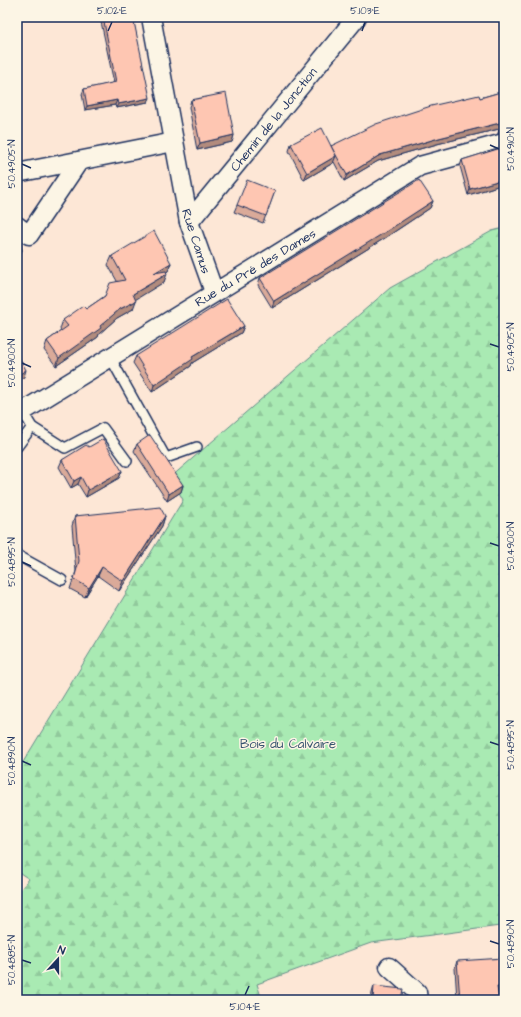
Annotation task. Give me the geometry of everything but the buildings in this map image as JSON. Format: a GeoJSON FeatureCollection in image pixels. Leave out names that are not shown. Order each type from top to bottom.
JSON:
{"type":"FeatureCollection","features":[{"type":"Feature","properties":{"kind":"street","name":"Rue Camus"},"geometry":{"type":"LineString","coordinates":[[152,17],[189,222],[214,292]]}},
{"type":"Feature","properties":{"kind":"street","name":"Chemin de la Jonction"},"geometry":{"type":"LineString","coordinates":[[189,222],[357,17]]}},
{"type":"Feature","properties":{"kind":"street"},"geometry":{"type":"LineString","coordinates":[[17,172],[174,142]]}},
{"type":"Feature","properties":{"kind":"street","name":"Rue du Pré des Dames"},"geometry":{"type":"LineString","coordinates":[[20,413],[420,166],[504,143]]}},
{"type":"Feature","properties":{"kind":"street"},"geometry":{"type":"LineString","coordinates":[[17,226],[29,235],[79,161]]}},
{"type":"Feature","properties":{"kind":"street"},"geometry":{"type":"LineString","coordinates":[[389,967],[417,992],[418,1000]]}},
{"type":"Feature","properties":{"kind":"lane"},"geometry":{"type":"LineString","coordinates":[[110,357],[166,458],[197,447]]}},
{"type":"Feature","properties":{"kind":"lane"},"geometry":{"type":"LineString","coordinates":[[20,413],[32,427],[65,448],[103,428],[127,461]]}},
{"type":"Feature","properties":{"kind":"lane"},"geometry":{"type":"LineString","coordinates":[[17,446],[32,427]]}},
{"type":"Feature","properties":{"kind":"lane"},"geometry":{"type":"LineString","coordinates":[[17,555],[62,580]]}},
{"type":"Feature","properties":{"kind":"green space","name":"Bois du Calvaire"},"geometry":{"type":"Polygon","coordinates":[[[504,228],[504,939],[500,926],[371,943],[257,984],[262,1000],[17,1000],[17,894],[29,879],[17,871],[17,772],[183,500],[171,477],[390,288],[492,231],[504,228]]]}}]}
